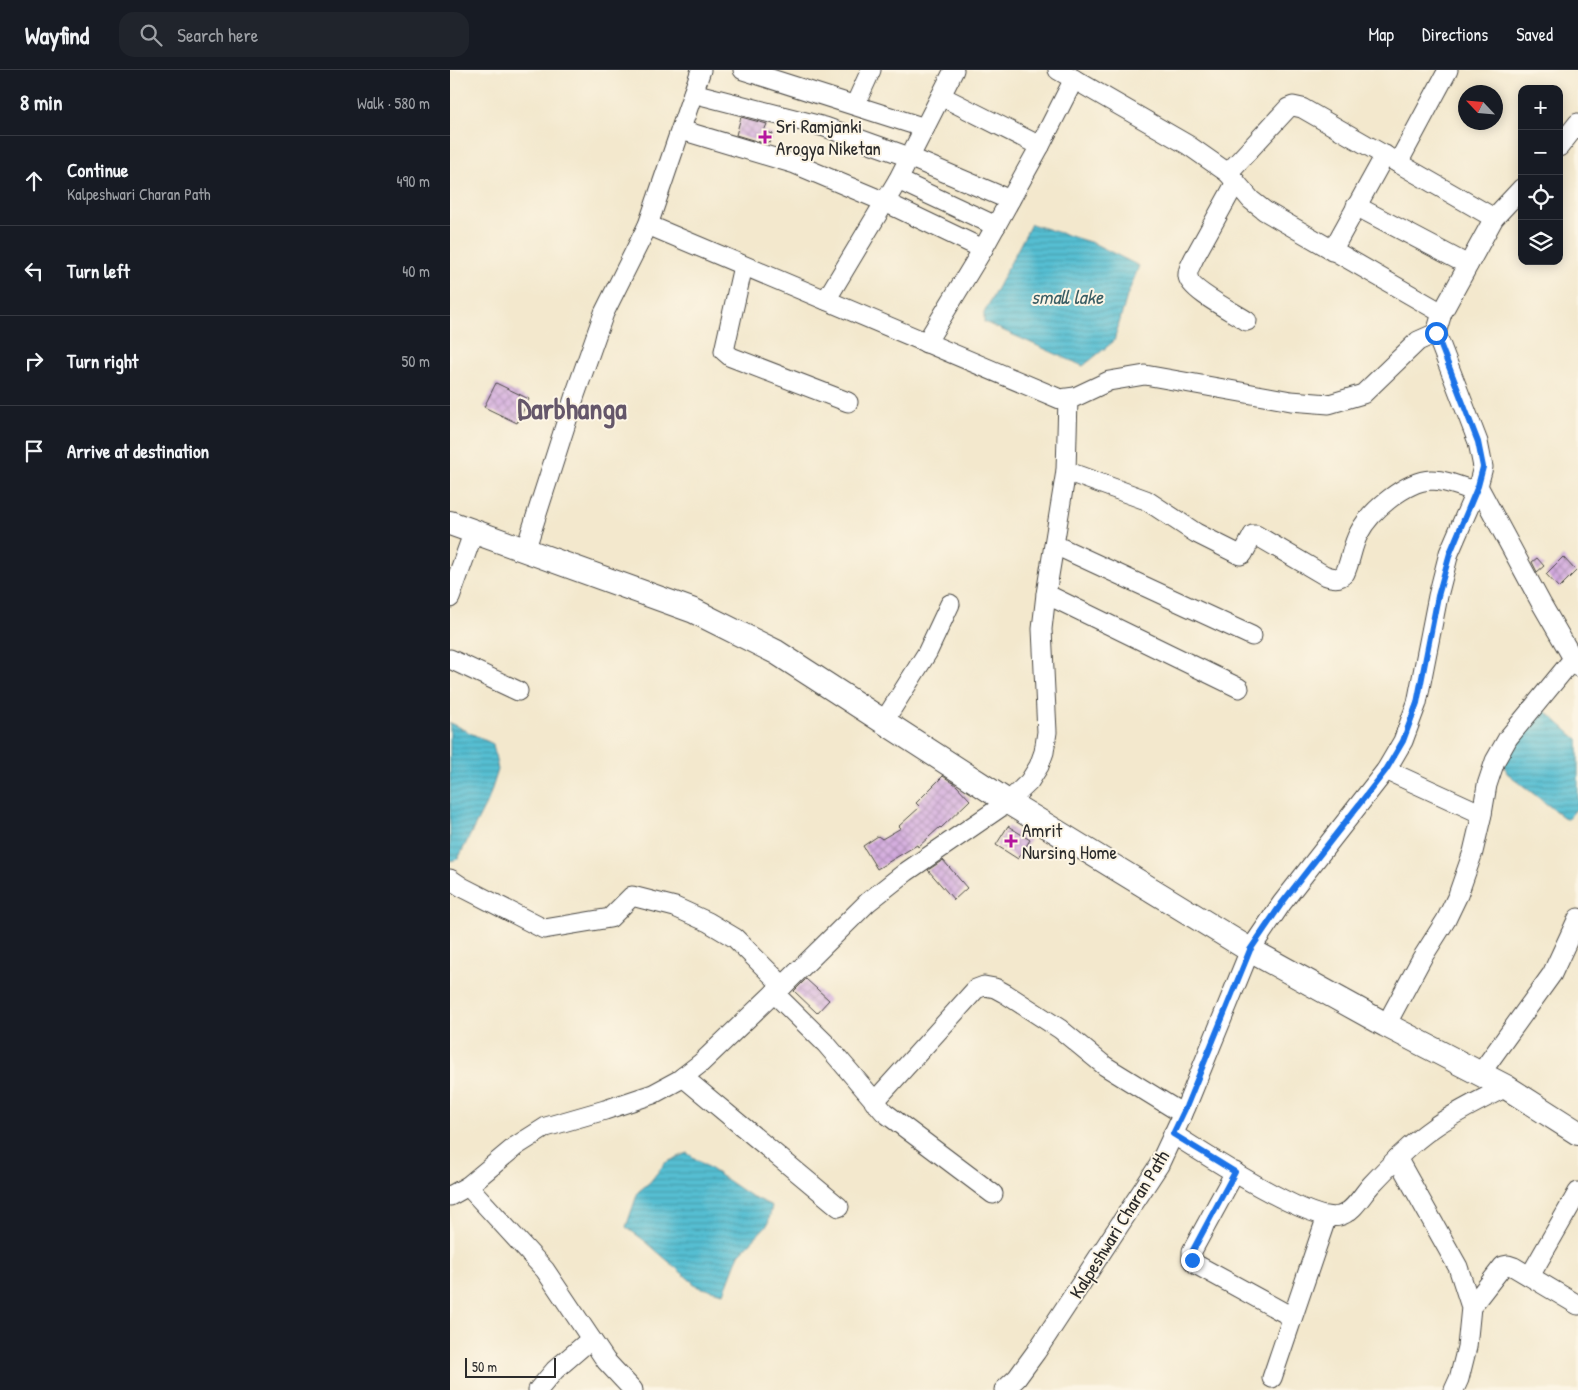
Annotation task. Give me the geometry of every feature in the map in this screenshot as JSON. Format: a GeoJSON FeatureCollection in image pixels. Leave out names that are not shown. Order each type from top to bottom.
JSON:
{"type":"FeatureCollection","features":[{"type":"Feature","properties":{"kind":"main road"},"geometry":{"type":"LineString","coordinates":[[450,523],[694,611],[776,652],[1008,802],[1250,950],[1386,1025],[1506,1087],[1578,1133]]}},
{"type":"Feature","properties":{"kind":"street"},"geometry":{"type":"LineString","coordinates":[[525,551],[574,395],[604,312],[648,225],[701,70]]}},
{"type":"Feature","properties":{"kind":"street"},"geometry":{"type":"LineString","coordinates":[[743,70],[925,128]]}},
{"type":"Feature","properties":{"kind":"street"},"geometry":{"type":"LineString","coordinates":[[855,105],[871,70]]}},
{"type":"Feature","properties":{"kind":"street"},"geometry":{"type":"LineString","coordinates":[[826,300],[898,180],[954,70]]}},
{"type":"Feature","properties":{"kind":"street"},"geometry":{"type":"LineString","coordinates":[[1332,251],[1356,206],[1391,159],[1448,70]]}},
{"type":"Feature","properties":{"kind":"street"},"geometry":{"type":"LineString","coordinates":[[926,343],[983,250],[1040,146],[1066,74],[1188,145],[1232,178],[1251,200],[1265,211],[1442,313]]}},
{"type":"Feature","properties":{"kind":"street"},"geometry":{"type":"LineString","coordinates":[[693,93],[825,127],[909,157],[1010,200]]}},
{"type":"Feature","properties":{"kind":"street"},"geometry":{"type":"LineString","coordinates":[[941,96],[1040,146]]}},
{"type":"Feature","properties":{"kind":"street"},"geometry":{"type":"LineString","coordinates":[[1248,321],[1192,284],[1188,278],[1188,271],[1232,178],[1288,108],[1293,106],[1302,108],[1494,218]]}},
{"type":"Feature","properties":{"kind":"street"},"geometry":{"type":"LineString","coordinates":[[1563,141],[1578,123]]}},
{"type":"Feature","properties":{"kind":"street"},"geometry":{"type":"LineString","coordinates":[[681,130],[795,164],[885,202],[983,250]]}},
{"type":"Feature","properties":{"kind":"street"},"geometry":{"type":"LineString","coordinates":[[898,180],[996,226]]}},
{"type":"Feature","properties":{"kind":"street"},"geometry":{"type":"LineString","coordinates":[[648,225],[1060,399],[1068,399],[1109,381],[1145,375],[1291,401],[1329,404],[1363,394],[1418,341],[1436,333],[1442,313],[1494,218],[1518,192]]}},
{"type":"Feature","properties":{"kind":"street"},"geometry":{"type":"LineString","coordinates":[[1356,206],[1468,265]]}},
{"type":"Feature","properties":{"kind":"street"},"geometry":{"type":"LineString","coordinates":[[743,266],[724,348],[725,353],[848,402]]}},
{"type":"Feature","properties":{"kind":"street","name":"Kalpeshwari Charan Path"},"geometry":{"type":"LineString","coordinates":[[1004,1390],[1036,1352],[1159,1165],[1183,1114],[1250,950],[1282,903],[1386,770],[1403,741],[1417,703],[1438,596],[1450,553],[1477,489],[1483,467],[1478,442],[1436,333]]}},
{"type":"Feature","properties":{"kind":"street"},"geometry":{"type":"LineString","coordinates":[[450,1196],[468,1186],[516,1146],[546,1127],[653,1094],[684,1077],[701,1063],[868,902],[906,872],[1008,802],[1029,782],[1039,766],[1044,752],[1047,732],[1042,629],[1066,471],[1068,399]]}},
{"type":"Feature","properties":{"kind":"street"},"geometry":{"type":"LineString","coordinates":[[1066,471],[1146,500],[1196,533],[1237,554],[1243,554],[1252,537],[1256,535],[1324,575],[1335,578],[1339,578],[1345,573],[1361,528],[1384,504],[1404,489],[1419,482],[1430,480],[1477,489],[1575,663],[1508,738],[1495,761],[1487,785],[1473,852],[1458,895],[1446,920],[1422,958],[1386,1025]]}},
{"type":"Feature","properties":{"kind":"street"},"geometry":{"type":"LineString","coordinates":[[450,598],[474,531]]}},
{"type":"Feature","properties":{"kind":"street"},"geometry":{"type":"LineString","coordinates":[[1055,545],[1252,636]]}},
{"type":"Feature","properties":{"kind":"street"},"geometry":{"type":"LineString","coordinates":[[1046,594],[1239,688]]}},
{"type":"Feature","properties":{"kind":"street"},"geometry":{"type":"LineString","coordinates":[[884,721],[927,652],[950,604]]}},
{"type":"Feature","properties":{"kind":"street"},"geometry":{"type":"LineString","coordinates":[[450,659],[518,692]]}},
{"type":"Feature","properties":{"kind":"street"},"geometry":{"type":"LineString","coordinates":[[1386,770],[1482,814]]}},
{"type":"Feature","properties":{"kind":"street"},"geometry":{"type":"LineString","coordinates":[[450,879],[462,888],[544,929],[610,918],[632,896],[675,907],[708,922],[735,938],[874,1102],[895,1121],[994,1194]]}},
{"type":"Feature","properties":{"kind":"street"},"geometry":{"type":"LineString","coordinates":[[1480,1074],[1552,974],[1578,918]]}},
{"type":"Feature","properties":{"kind":"street"},"geometry":{"type":"LineString","coordinates":[[874,1102],[976,989],[984,986],[995,988],[1006,994],[1060,1029],[1106,1066],[1183,1114]]}},
{"type":"Feature","properties":{"kind":"street"},"geometry":{"type":"LineString","coordinates":[[684,1077],[839,1207]]}},
{"type":"Feature","properties":{"kind":"street"},"geometry":{"type":"LineString","coordinates":[[1173,1134],[1295,1206],[1326,1216],[1337,1217],[1350,1210],[1397,1158],[1432,1129],[1452,1115],[1506,1087]]}},
{"type":"Feature","properties":{"kind":"street"},"geometry":{"type":"LineString","coordinates":[[1397,1158],[1458,1267],[1471,1307],[1467,1347],[1459,1379],[1454,1390]]}},
{"type":"Feature","properties":{"kind":"street"},"geometry":{"type":"LineString","coordinates":[[1235,1172],[1192,1252],[1192,1260],[1292,1317]]}},
{"type":"Feature","properties":{"kind":"street"},"geometry":{"type":"LineString","coordinates":[[468,1186],[545,1270],[606,1361],[633,1390]]}},
{"type":"Feature","properties":{"kind":"street"},"geometry":{"type":"LineString","coordinates":[[1530,1276],[1578,1192]]}},
{"type":"Feature","properties":{"kind":"street"},"geometry":{"type":"LineString","coordinates":[[1272,1378],[1326,1216]]}},
{"type":"Feature","properties":{"kind":"street"},"geometry":{"type":"LineString","coordinates":[[1471,1307],[1503,1266],[1511,1265],[1578,1305]]}},
{"type":"Feature","properties":{"kind":"street"},"geometry":{"type":"LineString","coordinates":[[538,1390],[555,1370],[591,1339]]}},
{"type":"Feature","properties":{"kind":"water","name":"small lake"},"geometry":{"type":"Polygon","coordinates":[[[1031,224],[1093,243],[1139,266],[1127,296],[1114,341],[1083,366],[984,322],[984,313],[1031,224]]]}},
{"type":"Feature","properties":{"kind":"water"},"geometry":{"type":"Polygon","coordinates":[[[1543,709],[1578,740],[1578,807],[1567,820],[1507,773],[1504,764],[1505,757],[1543,709]]]}},
{"type":"Feature","properties":{"kind":"water"},"geometry":{"type":"Polygon","coordinates":[[[450,723],[493,744],[498,770],[489,798],[458,859],[450,861],[450,723]]]}},
{"type":"Feature","properties":{"kind":"water"},"geometry":{"type":"Polygon","coordinates":[[[687,1153],[749,1195],[772,1206],[768,1224],[739,1254],[724,1293],[698,1287],[626,1227],[638,1192],[650,1182],[665,1163],[687,1153]]]}},
{"type":"Feature","properties":{"kind":"building"},"geometry":{"type":"Polygon","coordinates":[[[741,117],[767,124],[764,131],[773,134],[770,143],[764,141],[763,143],[736,135],[741,117]]]}},
{"type":"Feature","properties":{"kind":"building"},"geometry":{"type":"Polygon","coordinates":[[[496,383],[529,399],[517,423],[484,407],[496,383]]]}},
{"type":"Feature","properties":{"kind":"building"},"geometry":{"type":"Polygon","coordinates":[[[1563,557],[1576,571],[1559,588],[1546,574],[1563,557]]]}},
{"type":"Feature","properties":{"kind":"building"},"geometry":{"type":"Polygon","coordinates":[[[1537,558],[1544,566],[1537,572],[1532,562],[1537,558]]]}},
{"type":"Feature","properties":{"kind":"building"},"geometry":{"type":"Polygon","coordinates":[[[943,776],[956,785],[970,800],[918,847],[917,845],[877,869],[863,846],[878,836],[882,839],[901,828],[899,826],[920,807],[916,803],[943,776]]]}},
{"type":"Feature","properties":{"kind":"building"},"geometry":{"type":"Polygon","coordinates":[[[1008,826],[1030,840],[1018,859],[996,845],[1008,826]]]}},
{"type":"Feature","properties":{"kind":"building"},"geometry":{"type":"Polygon","coordinates":[[[943,860],[967,888],[954,900],[928,870],[943,860]]]}},
{"type":"Feature","properties":{"kind":"building"},"geometry":{"type":"Polygon","coordinates":[[[806,979],[829,1000],[817,1013],[794,991],[806,979]]]}},
{"type":"Feature","properties":{"kind":"place","name":"Sri Ramjanki Arogya Niketan"},"geometry":{"type":"Point","coordinates":[765,137]}},
{"type":"Feature","properties":{"kind":"place","name":"Amrit Nursing Home"},"geometry":{"type":"Point","coordinates":[1011,841]}},
{"type":"Feature","properties":{"kind":"district","name":"Darbhanga"},"geometry":{"type":"Point","coordinates":[572,408]}},
{"type":"Feature","properties":{"kind":"route"},"geometry":{"type":"LineString","coordinates":[[1192,1260],[1192,1252],[1235,1172],[1173,1134],[1186,1107],[1250,950],[1282,903],[1386,770],[1403,741],[1417,703],[1438,596],[1450,553],[1478,486],[1483,467],[1478,442],[1436,333]]}}]}
